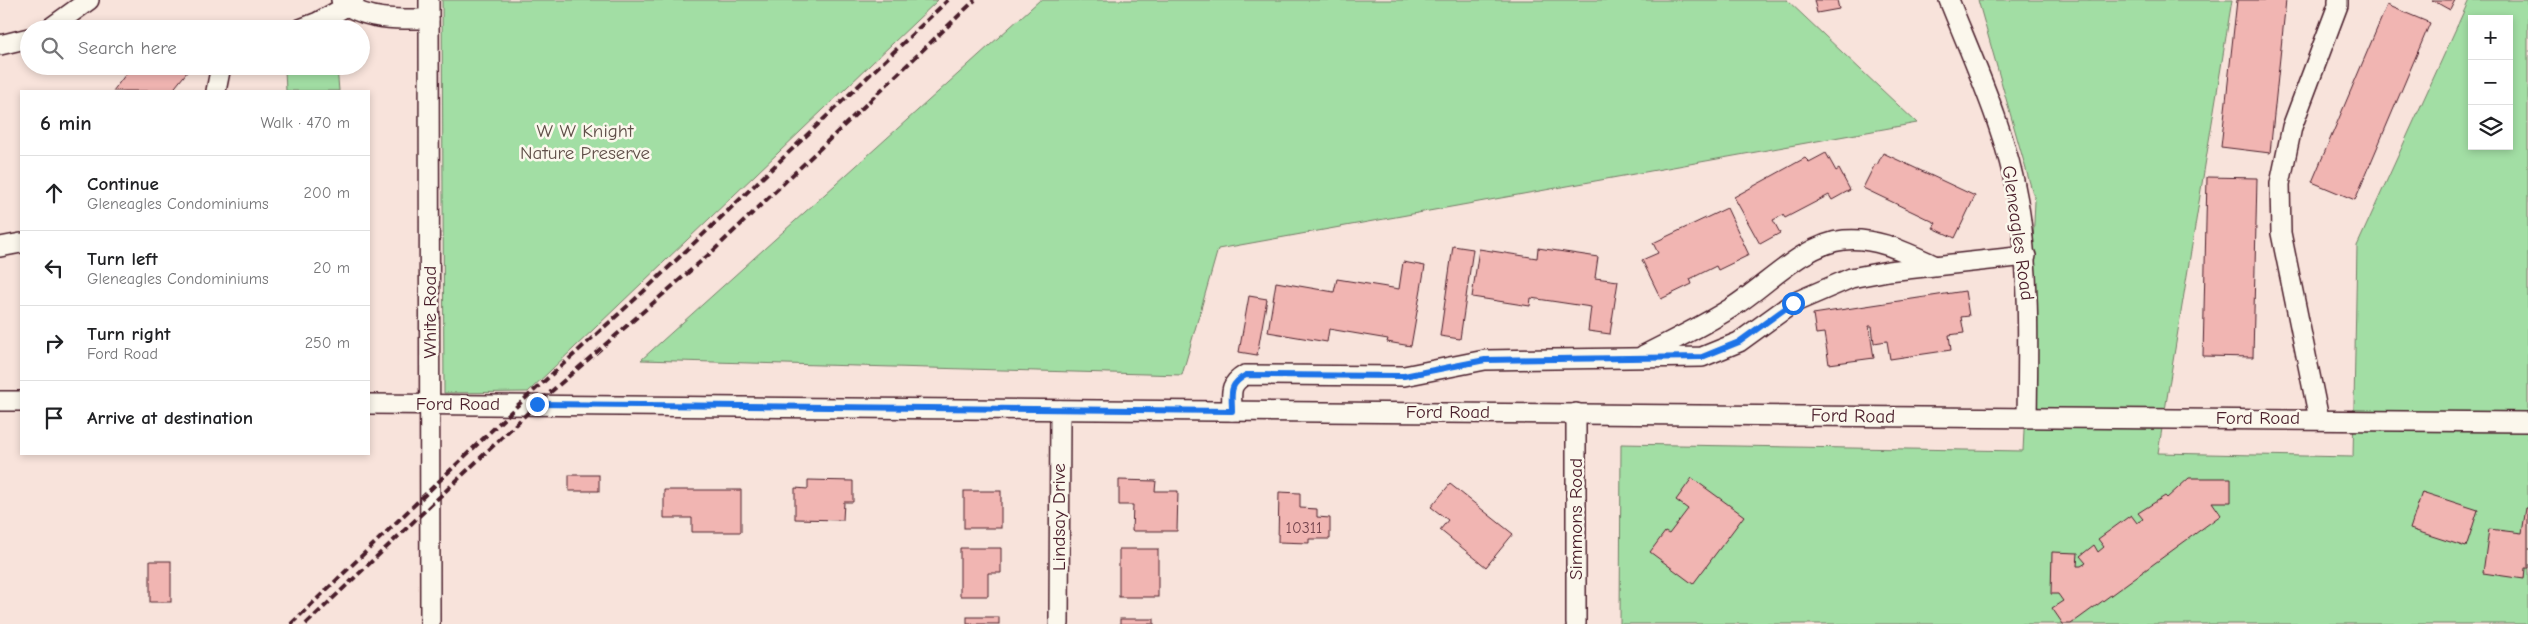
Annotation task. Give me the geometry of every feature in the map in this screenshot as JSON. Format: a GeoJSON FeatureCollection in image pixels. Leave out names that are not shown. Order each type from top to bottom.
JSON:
{"type":"FeatureCollection","features":[{"type":"Feature","properties":{"kind":"street"},"geometry":{"type":"LineString","coordinates":[[61,20],[89,0]]}},
{"type":"Feature","properties":{"kind":"street","name":"White Road"},"geometry":{"type":"LineString","coordinates":[[429,0],[430,624]]}},
{"type":"Feature","properties":{"kind":"street","name":"Gleneagles Road"},"geometry":{"type":"LineString","coordinates":[[1949,0],[1995,118],[2018,200],[2026,256],[2029,312],[2027,417]]}},
{"type":"Feature","properties":{"kind":"street"},"geometry":{"type":"LineString","coordinates":[[2319,419],[2281,232],[2280,184],[2292,127],[2338,6],[2338,0]]}},
{"type":"Feature","properties":{"kind":"street"},"geometry":{"type":"LineString","coordinates":[[321,20],[347,2],[367,16],[381,19],[430,19]]}},
{"type":"Feature","properties":{"kind":"street"},"geometry":{"type":"LineString","coordinates":[[0,45],[20,40]]}},
{"type":"Feature","properties":{"kind":"street"},"geometry":{"type":"LineString","coordinates":[[216,90],[220,75]]}},
{"type":"Feature","properties":{"kind":"street"},"geometry":{"type":"LineString","coordinates":[[1638,358],[1732,308],[1804,255],[1822,245],[1842,240],[1864,240],[1883,244],[1935,266]]}},
{"type":"Feature","properties":{"kind":"street"},"geometry":{"type":"LineString","coordinates":[[0,247],[20,243]]}},
{"type":"Feature","properties":{"kind":"street"},"geometry":{"type":"LineString","coordinates":[[1232,411],[1232,389],[1235,381],[1246,375],[1404,376],[1485,360],[1702,357],[1739,342],[1793,303],[1819,290],[1851,278],[1888,271],[2026,256]]}},
{"type":"Feature","properties":{"kind":"street"},"geometry":{"type":"LineString","coordinates":[[0,401],[20,401]]}},
{"type":"Feature","properties":{"kind":"street","name":"Ford Road"},"geometry":{"type":"LineString","coordinates":[[370,404],[2528,422]]}},
{"type":"Feature","properties":{"kind":"street","name":"Lindsay Drive"},"geometry":{"type":"LineString","coordinates":[[1059,624],[1060,410]]}},
{"type":"Feature","properties":{"kind":"street","name":"Simmons Road"},"geometry":{"type":"LineString","coordinates":[[1576,413],[1576,624]]}},
{"type":"Feature","properties":{"kind":"green space","name":"W W Knight Nature Preserve"},"geometry":{"type":"Polygon","coordinates":[[[442,0],[938,0],[528,392],[444,393],[442,0]]]}},
{"type":"Feature","properties":{"kind":"green space"},"geometry":{"type":"Polygon","coordinates":[[[1040,0],[1787,0],[1917,123],[1218,249],[1182,375],[641,360],[1040,0]]]}},
{"type":"Feature","properties":{"kind":"green space"},"geometry":{"type":"Polygon","coordinates":[[[1978,0],[2232,0],[2158,453],[2353,457],[2357,246],[2469,0],[2528,0],[2528,624],[1620,624],[1621,444],[2023,451],[2035,201],[1978,0]]]}},
{"type":"Feature","properties":{"kind":"green space"},"geometry":{"type":"Polygon","coordinates":[[[285,75],[338,75],[339,90],[286,90],[285,75]]]}},
{"type":"Feature","properties":{"kind":"building"},"geometry":{"type":"Polygon","coordinates":[[[1814,0],[1837,0],[1839,9],[1817,13],[1814,0]]]}},
{"type":"Feature","properties":{"kind":"building"},"geometry":{"type":"Polygon","coordinates":[[[2237,0],[2286,0],[2270,153],[2221,147],[2237,0]]]}},
{"type":"Feature","properties":{"kind":"building"},"geometry":{"type":"Polygon","coordinates":[[[2432,0],[2455,0],[2450,10],[2432,0]]]}},
{"type":"Feature","properties":{"kind":"building"},"geometry":{"type":"Polygon","coordinates":[[[2387,5],[2430,23],[2355,200],[2312,182],[2387,5]]]}},
{"type":"Feature","properties":{"kind":"building"},"geometry":{"type":"Polygon","coordinates":[[[125,75],[185,75],[173,90],[114,90],[125,75]]]}},
{"type":"Feature","properties":{"kind":"building"},"geometry":{"type":"Polygon","coordinates":[[[1826,153],[1836,171],[1839,169],[1850,190],[1832,200],[1829,195],[1785,218],[1783,215],[1773,220],[1780,233],[1760,244],[1734,197],[1805,158],[1809,162],[1826,153]]]}},
{"type":"Feature","properties":{"kind":"building"},"geometry":{"type":"Polygon","coordinates":[[[1883,153],[1975,196],[1955,238],[1933,228],[1936,223],[1863,188],[1883,153]]]}},
{"type":"Feature","properties":{"kind":"building"},"geometry":{"type":"Polygon","coordinates":[[[2207,177],[2257,178],[2253,357],[2203,356],[2207,177]]]}},
{"type":"Feature","properties":{"kind":"building"},"geometry":{"type":"Polygon","coordinates":[[[1727,208],[1749,255],[1718,270],[1716,266],[1690,279],[1692,284],[1661,299],[1642,260],[1658,253],[1653,243],[1727,208]]]}},
{"type":"Feature","properties":{"kind":"building"},"geometry":{"type":"Polygon","coordinates":[[[1453,246],[1473,249],[1460,339],[1440,336],[1453,246]]]}},
{"type":"Feature","properties":{"kind":"building"},"geometry":{"type":"Polygon","coordinates":[[[1538,248],[1598,257],[1595,278],[1618,281],[1610,334],[1588,331],[1591,307],[1531,298],[1530,306],[1472,297],[1479,249],[1537,258],[1538,248]]]}},
{"type":"Feature","properties":{"kind":"building"},"geometry":{"type":"Polygon","coordinates":[[[1403,262],[1425,266],[1411,346],[1387,342],[1388,339],[1329,329],[1327,342],[1268,332],[1276,282],[1334,292],[1337,279],[1399,289],[1403,262]]]}},
{"type":"Feature","properties":{"kind":"building"},"geometry":{"type":"Polygon","coordinates":[[[1965,291],[1969,316],[1961,317],[1964,333],[1949,335],[1951,350],[1890,359],[1887,341],[1874,343],[1872,326],[1869,326],[1874,358],[1829,364],[1824,333],[1816,334],[1813,314],[1965,291]]]}},
{"type":"Feature","properties":{"kind":"building"},"geometry":{"type":"Polygon","coordinates":[[[1249,296],[1267,299],[1257,355],[1239,352],[1249,296]]]}},
{"type":"Feature","properties":{"kind":"building"},"geometry":{"type":"Polygon","coordinates":[[[569,475],[599,475],[599,491],[569,491],[569,475]]]}},
{"type":"Feature","properties":{"kind":"building"},"geometry":{"type":"Polygon","coordinates":[[[1692,478],[1744,516],[1693,584],[1650,552],[1665,532],[1669,534],[1688,509],[1676,500],[1692,478]]]}},
{"type":"Feature","properties":{"kind":"building"},"geometry":{"type":"Polygon","coordinates":[[[2189,478],[2231,478],[2231,502],[2212,502],[2221,515],[2071,624],[2063,624],[2052,608],[2063,601],[2058,594],[2051,594],[2052,552],[2078,553],[2077,566],[2081,566],[2086,563],[2080,556],[2094,545],[2098,552],[2104,547],[2098,539],[2131,515],[2137,523],[2143,519],[2138,513],[2165,496],[2167,498],[2189,478]]]}},
{"type":"Feature","properties":{"kind":"building"},"geometry":{"type":"Polygon","coordinates":[[[808,480],[853,481],[853,502],[844,502],[843,520],[795,519],[795,488],[808,489],[808,480]]]}},
{"type":"Feature","properties":{"kind":"building"},"geometry":{"type":"Polygon","coordinates":[[[1119,480],[1156,481],[1155,491],[1178,491],[1177,531],[1132,531],[1133,505],[1119,505],[1119,480]]]}},
{"type":"Feature","properties":{"kind":"building"},"geometry":{"type":"Polygon","coordinates":[[[1450,484],[1513,534],[1486,567],[1440,530],[1448,520],[1431,507],[1450,484]]]}},
{"type":"Feature","properties":{"kind":"building"},"geometry":{"type":"Polygon","coordinates":[[[664,490],[741,490],[741,532],[692,532],[692,518],[664,518],[664,490]]]}},
{"type":"Feature","properties":{"kind":"building"},"geometry":{"type":"Polygon","coordinates":[[[964,491],[1001,491],[1001,528],[964,528],[964,491]]]}},
{"type":"Feature","properties":{"kind":"building"},"geometry":{"type":"Polygon","coordinates":[[[1279,492],[1300,493],[1300,508],[1317,509],[1317,517],[1330,518],[1330,539],[1309,539],[1309,543],[1278,542],[1279,492]]]}},
{"type":"Feature","properties":{"kind":"building"},"geometry":{"type":"Polygon","coordinates":[[[2422,492],[2478,510],[2466,547],[2410,529],[2422,492]]]}},
{"type":"Feature","properties":{"kind":"building"},"geometry":{"type":"Polygon","coordinates":[[[2526,508],[2528,508],[2528,568],[2525,568],[2524,579],[2483,573],[2489,529],[2522,533],[2526,508]]]}},
{"type":"Feature","properties":{"kind":"building"},"geometry":{"type":"Polygon","coordinates":[[[960,548],[1001,548],[1001,573],[988,573],[988,596],[960,596],[960,548]]]}},
{"type":"Feature","properties":{"kind":"building"},"geometry":{"type":"Polygon","coordinates":[[[1119,549],[1158,549],[1158,597],[1119,597],[1119,549]]]}},
{"type":"Feature","properties":{"kind":"building"},"geometry":{"type":"Polygon","coordinates":[[[150,561],[171,561],[171,602],[150,602],[150,561]]]}},
{"type":"Feature","properties":{"kind":"building"},"geometry":{"type":"Polygon","coordinates":[[[967,617],[999,617],[999,624],[967,624],[967,617]]]}},
{"type":"Feature","properties":{"kind":"building"},"geometry":{"type":"Polygon","coordinates":[[[1120,619],[1154,619],[1154,624],[1120,624],[1120,619]]]}},
{"type":"Feature","properties":{"kind":"railway"},"geometry":{"type":"LineString","coordinates":[[291,624],[518,405],[643,292],[948,0]]}},
{"type":"Feature","properties":{"kind":"railway"},"geometry":{"type":"LineString","coordinates":[[306,624],[537,404],[714,250],[975,0]]}},
{"type":"Feature","properties":{"kind":"route"},"geometry":{"type":"LineString","coordinates":[[537,404],[1232,411],[1232,389],[1235,381],[1246,375],[1404,376],[1485,360],[1702,357],[1739,342],[1793,303]]}}]}
